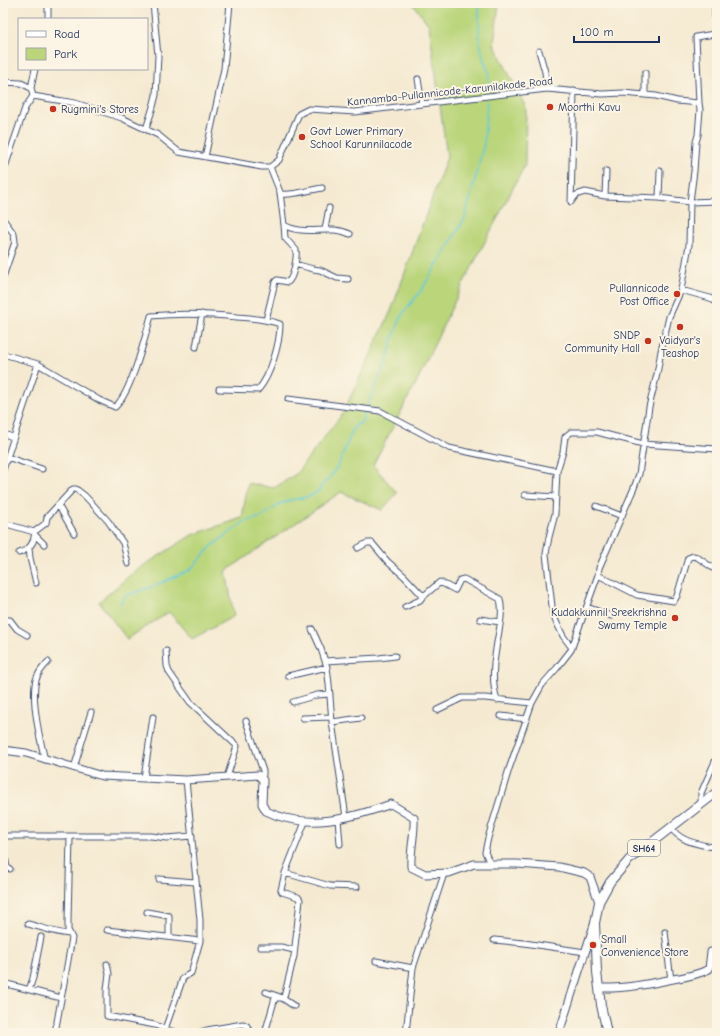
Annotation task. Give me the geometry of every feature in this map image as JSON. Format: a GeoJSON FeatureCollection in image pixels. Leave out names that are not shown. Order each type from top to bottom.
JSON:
{"type":"FeatureCollection","features":[{"type":"Feature","properties":{"kind":"main road"},"geometry":{"type":"LineString","coordinates":[[3,750],[26,753],[44,760],[102,776],[186,780],[255,774],[260,776],[263,780],[262,804],[266,812],[282,818],[305,822],[338,819],[364,814],[391,804],[414,818],[410,856],[411,867],[425,874],[449,873],[474,864],[517,864],[559,867],[584,873],[590,877],[599,902]]}},
{"type":"Feature","properties":{"kind":"main road","name":"SH64"},"geometry":{"type":"LineString","coordinates":[[607,1033],[599,988],[595,923],[599,902],[610,882],[629,860],[717,792]]}},
{"type":"Feature","properties":{"kind":"main road"},"geometry":{"type":"LineString","coordinates":[[559,1033],[595,923]]}},
{"type":"Feature","properties":{"kind":"main road"},"geometry":{"type":"LineString","coordinates":[[599,988],[618,988],[692,976],[709,969],[711,952],[717,952]]}},
{"type":"Feature","properties":{"kind":"street"},"geometry":{"type":"LineString","coordinates":[[48,3],[48,18]]}},
{"type":"Feature","properties":{"kind":"street"},"geometry":{"type":"LineString","coordinates":[[146,129],[156,95],[158,56],[153,3]]}},
{"type":"Feature","properties":{"kind":"street"},"geometry":{"type":"LineString","coordinates":[[205,157],[224,69],[230,3]]}},
{"type":"Feature","properties":{"kind":"street"},"geometry":{"type":"LineString","coordinates":[[490,864],[485,852],[488,838],[509,769],[532,703],[542,685],[572,648],[598,575],[599,568],[639,474],[649,407],[669,318],[681,290],[689,245],[691,189],[700,110],[696,37],[715,35],[715,3]]}},
{"type":"Feature","properties":{"kind":"street"},"geometry":{"type":"LineString","coordinates":[[539,51],[545,72],[546,89]]}},
{"type":"Feature","properties":{"kind":"street"},"geometry":{"type":"LineString","coordinates":[[3,173],[25,108],[33,96],[31,88],[35,70]]}},
{"type":"Feature","properties":{"kind":"street"},"geometry":{"type":"LineString","coordinates":[[645,73],[645,95]]}},
{"type":"Feature","properties":{"kind":"street"},"geometry":{"type":"LineString","coordinates":[[418,79],[422,104]]}},
{"type":"Feature","properties":{"kind":"street"},"geometry":{"type":"LineString","coordinates":[[3,82],[20,83],[31,88]]}},
{"type":"Feature","properties":{"kind":"street","name":"Kannamba-Pullannicode-Karunilakode Road"},"geometry":{"type":"LineString","coordinates":[[270,167],[279,160],[299,114],[308,110],[355,112],[546,89],[602,94],[623,93],[656,96],[677,101],[699,103]]}},
{"type":"Feature","properties":{"kind":"street"},"geometry":{"type":"LineString","coordinates":[[574,91],[571,202],[579,193],[585,192],[605,196],[659,198],[690,202],[717,201]]}},
{"type":"Feature","properties":{"kind":"street"},"geometry":{"type":"LineString","coordinates":[[33,96],[75,103],[122,118],[158,135],[179,152],[262,167],[270,167],[280,194],[285,238],[296,250],[295,264],[291,279],[288,282],[277,280],[275,282],[266,320]]}},
{"type":"Feature","properties":{"kind":"street"},"geometry":{"type":"LineString","coordinates":[[605,196],[606,171]]}},
{"type":"Feature","properties":{"kind":"street"},"geometry":{"type":"LineString","coordinates":[[659,198],[660,171]]}},
{"type":"Feature","properties":{"kind":"street"},"geometry":{"type":"LineString","coordinates":[[280,194],[285,195],[322,188]]}},
{"type":"Feature","properties":{"kind":"street"},"geometry":{"type":"LineString","coordinates":[[325,229],[329,208]]}},
{"type":"Feature","properties":{"kind":"street"},"geometry":{"type":"LineString","coordinates":[[3,219],[14,234],[15,242],[3,277]]}},
{"type":"Feature","properties":{"kind":"street"},"geometry":{"type":"LineString","coordinates":[[284,225],[311,232],[325,229],[344,231],[350,234]]}},
{"type":"Feature","properties":{"kind":"street"},"geometry":{"type":"LineString","coordinates":[[295,264],[320,270],[337,278],[348,279]]}},
{"type":"Feature","properties":{"kind":"street"},"geometry":{"type":"LineString","coordinates":[[681,290],[710,298],[717,303]]}},
{"type":"Feature","properties":{"kind":"street"},"geometry":{"type":"LineString","coordinates":[[196,347],[202,314]]}},
{"type":"Feature","properties":{"kind":"street"},"geometry":{"type":"LineString","coordinates":[[3,354],[38,364],[115,408],[138,361],[151,316],[202,314],[266,320],[280,324],[277,346],[264,383],[258,390],[219,389]]}},
{"type":"Feature","properties":{"kind":"street"},"geometry":{"type":"LineString","coordinates":[[3,470],[5,460],[38,364]]}},
{"type":"Feature","properties":{"kind":"street"},"geometry":{"type":"LineString","coordinates":[[288,399],[380,411],[449,448],[557,471]]}},
{"type":"Feature","properties":{"kind":"street"},"geometry":{"type":"LineString","coordinates":[[572,648],[563,636],[553,615],[546,554],[555,514],[557,471],[566,437],[571,432],[597,432],[643,444],[717,449]]}},
{"type":"Feature","properties":{"kind":"street"},"geometry":{"type":"LineString","coordinates":[[3,434],[13,437]]}},
{"type":"Feature","properties":{"kind":"street"},"geometry":{"type":"LineString","coordinates":[[5,460],[42,469]]}},
{"type":"Feature","properties":{"kind":"street"},"geometry":{"type":"LineString","coordinates":[[19,553],[29,548],[33,543],[35,534],[46,524],[47,517],[75,488],[108,521],[124,543],[128,564]]}},
{"type":"Feature","properties":{"kind":"street"},"geometry":{"type":"LineString","coordinates":[[525,495],[556,497]]}},
{"type":"Feature","properties":{"kind":"street"},"geometry":{"type":"LineString","coordinates":[[58,505],[74,533]]}},
{"type":"Feature","properties":{"kind":"street"},"geometry":{"type":"LineString","coordinates":[[596,506],[622,516]]}},
{"type":"Feature","properties":{"kind":"street"},"geometry":{"type":"LineString","coordinates":[[3,523],[35,534],[44,544]]}},
{"type":"Feature","properties":{"kind":"street"},"geometry":{"type":"LineString","coordinates":[[358,548],[368,543],[372,543],[388,562],[421,594],[424,595]]}},
{"type":"Feature","properties":{"kind":"street"},"geometry":{"type":"LineString","coordinates":[[29,548],[36,583]]}},
{"type":"Feature","properties":{"kind":"street"},"geometry":{"type":"LineString","coordinates":[[598,575],[638,595],[674,601],[677,596],[688,558],[693,556],[697,557],[717,570]]}},
{"type":"Feature","properties":{"kind":"street"},"geometry":{"type":"LineString","coordinates":[[405,607],[420,600],[440,582],[454,590],[460,580],[466,580],[500,599],[502,605],[494,663],[494,691],[497,700]]}},
{"type":"Feature","properties":{"kind":"street"},"geometry":{"type":"LineString","coordinates":[[587,607],[611,616]]}},
{"type":"Feature","properties":{"kind":"street"},"geometry":{"type":"LineString","coordinates":[[480,619],[500,622]]}},
{"type":"Feature","properties":{"kind":"street"},"geometry":{"type":"LineString","coordinates":[[3,623],[10,620],[17,629],[27,635]]}},
{"type":"Feature","properties":{"kind":"street"},"geometry":{"type":"LineString","coordinates":[[312,629],[326,664],[346,817]]}},
{"type":"Feature","properties":{"kind":"street"},"geometry":{"type":"LineString","coordinates":[[166,651],[169,672],[190,702],[237,746],[227,777]]}},
{"type":"Feature","properties":{"kind":"street"},"geometry":{"type":"LineString","coordinates":[[288,676],[326,664],[395,656]]}},
{"type":"Feature","properties":{"kind":"street"},"geometry":{"type":"LineString","coordinates":[[44,760],[40,740],[35,689],[36,678],[48,662]]}},
{"type":"Feature","properties":{"kind":"street"},"geometry":{"type":"LineString","coordinates":[[293,702],[317,695],[330,694]]}},
{"type":"Feature","properties":{"kind":"street"},"geometry":{"type":"LineString","coordinates":[[437,710],[462,698],[532,703]]}},
{"type":"Feature","properties":{"kind":"street"},"geometry":{"type":"LineString","coordinates":[[74,768],[91,712]]}},
{"type":"Feature","properties":{"kind":"street"},"geometry":{"type":"LineString","coordinates":[[501,716],[527,719]]}},
{"type":"Feature","properties":{"kind":"street"},"geometry":{"type":"LineString","coordinates":[[144,778],[153,717]]}},
{"type":"Feature","properties":{"kind":"street"},"geometry":{"type":"LineString","coordinates":[[303,718],[361,718]]}},
{"type":"Feature","properties":{"kind":"street"},"geometry":{"type":"LineString","coordinates":[[246,721],[263,771],[263,775],[260,776]]}},
{"type":"Feature","properties":{"kind":"street"},"geometry":{"type":"LineString","coordinates":[[701,805],[701,793],[717,757]]}},
{"type":"Feature","properties":{"kind":"street"},"geometry":{"type":"LineString","coordinates":[[165,1028],[183,978],[190,973],[200,941],[200,920],[186,780]]}},
{"type":"Feature","properties":{"kind":"street"},"geometry":{"type":"LineString","coordinates":[[338,819],[340,844]]}},
{"type":"Feature","properties":{"kind":"street"},"geometry":{"type":"LineString","coordinates":[[282,998],[287,986],[294,950],[300,901],[298,897],[282,892],[281,890],[305,822]]}},
{"type":"Feature","properties":{"kind":"street"},"geometry":{"type":"LineString","coordinates":[[671,828],[675,834],[686,840],[717,848]]}},
{"type":"Feature","properties":{"kind":"street"},"geometry":{"type":"LineString","coordinates":[[3,836],[151,836],[167,838],[192,836]]}},
{"type":"Feature","properties":{"kind":"street"},"geometry":{"type":"LineString","coordinates":[[55,1033],[72,938],[68,930],[70,837]]}},
{"type":"Feature","properties":{"kind":"street"},"geometry":{"type":"LineString","coordinates":[[3,844],[7,868],[10,869]]}},
{"type":"Feature","properties":{"kind":"street"},"geometry":{"type":"LineString","coordinates":[[286,873],[330,886],[357,887]]}},
{"type":"Feature","properties":{"kind":"street"},"geometry":{"type":"LineString","coordinates":[[406,1033],[413,968],[444,874]]}},
{"type":"Feature","properties":{"kind":"street"},"geometry":{"type":"LineString","coordinates":[[159,879],[195,882]]}},
{"type":"Feature","properties":{"kind":"street"},"geometry":{"type":"LineString","coordinates":[[147,912],[169,916],[169,937]]}},
{"type":"Feature","properties":{"kind":"street"},"geometry":{"type":"LineString","coordinates":[[28,924],[64,934],[70,934]]}},
{"type":"Feature","properties":{"kind":"street"},"geometry":{"type":"LineString","coordinates":[[107,930],[200,941]]}},
{"type":"Feature","properties":{"kind":"street"},"geometry":{"type":"LineString","coordinates":[[665,932],[671,980]]}},
{"type":"Feature","properties":{"kind":"street"},"geometry":{"type":"LineString","coordinates":[[29,990],[33,978],[40,937]]}},
{"type":"Feature","properties":{"kind":"street"},"geometry":{"type":"LineString","coordinates":[[494,940],[524,942],[585,952]]}},
{"type":"Feature","properties":{"kind":"street"},"geometry":{"type":"LineString","coordinates":[[260,947],[280,947],[294,950]]}},
{"type":"Feature","properties":{"kind":"street"},"geometry":{"type":"LineString","coordinates":[[376,961],[413,968]]}},
{"type":"Feature","properties":{"kind":"street"},"geometry":{"type":"LineString","coordinates":[[108,964],[107,1016],[155,1024],[178,1033]]}},
{"type":"Feature","properties":{"kind":"street"},"geometry":{"type":"LineString","coordinates":[[3,983],[61,998]]}},
{"type":"Feature","properties":{"kind":"street"},"geometry":{"type":"LineString","coordinates":[[266,992],[282,998],[294,1006]]}},
{"type":"Feature","properties":{"kind":"street"},"geometry":{"type":"LineString","coordinates":[[265,1033],[275,998],[282,998]]}},
{"type":"Feature","properties":{"kind":"street"},"geometry":{"type":"LineString","coordinates":[[197,1033],[243,1024],[247,1026],[250,1033]]}},
{"type":"Feature","properties":{"kind":"green space"},"geometry":{"type":"Polygon","coordinates":[[[412,3],[499,3],[494,44],[526,108],[525,165],[462,286],[416,383],[373,465],[397,493],[382,510],[341,492],[226,571],[234,616],[192,639],[169,612],[127,639],[99,602],[135,571],[192,535],[242,518],[248,483],[274,488],[296,474],[343,413],[391,311],[447,157],[429,25],[412,3]]]}},
{"type":"Feature","properties":{"kind":"waterway"},"geometry":{"type":"LineString","coordinates":[[479,3],[479,38],[484,61],[489,73],[487,90]]}},
{"type":"Feature","properties":{"kind":"waterway"},"geometry":{"type":"LineString","coordinates":[[120,603],[125,596],[154,586],[190,570],[212,546],[244,522],[262,517],[280,504],[290,500],[308,497],[319,491],[321,486],[331,476],[339,464],[353,429],[356,425],[361,423],[378,379],[387,362],[392,340],[403,313],[421,291],[465,218],[484,144],[487,101]]}},
{"type":"Feature","properties":{"kind":"place","name":"Moorthi Kavu"},"geometry":{"type":"Point","coordinates":[550,107]}},
{"type":"Feature","properties":{"kind":"place","name":"Rugmini's Stores"},"geometry":{"type":"Point","coordinates":[53,109]}},
{"type":"Feature","properties":{"kind":"place","name":"Govt Lower Primary School Karunnilacode"},"geometry":{"type":"Point","coordinates":[302,137]}},
{"type":"Feature","properties":{"kind":"place","name":"Pullannicode Post Office"},"geometry":{"type":"Point","coordinates":[677,294]}},
{"type":"Feature","properties":{"kind":"place","name":"Vaidyar's Teashop"},"geometry":{"type":"Point","coordinates":[680,327]}},
{"type":"Feature","properties":{"kind":"place","name":"SNDP Community Hall"},"geometry":{"type":"Point","coordinates":[648,341]}},
{"type":"Feature","properties":{"kind":"place","name":"Kudakkunnil Sreekrishna Swamy Temple"},"geometry":{"type":"Point","coordinates":[675,618]}},
{"type":"Feature","properties":{"kind":"place","name":"Small Convenience Store"},"geometry":{"type":"Point","coordinates":[593,945]}}]}
